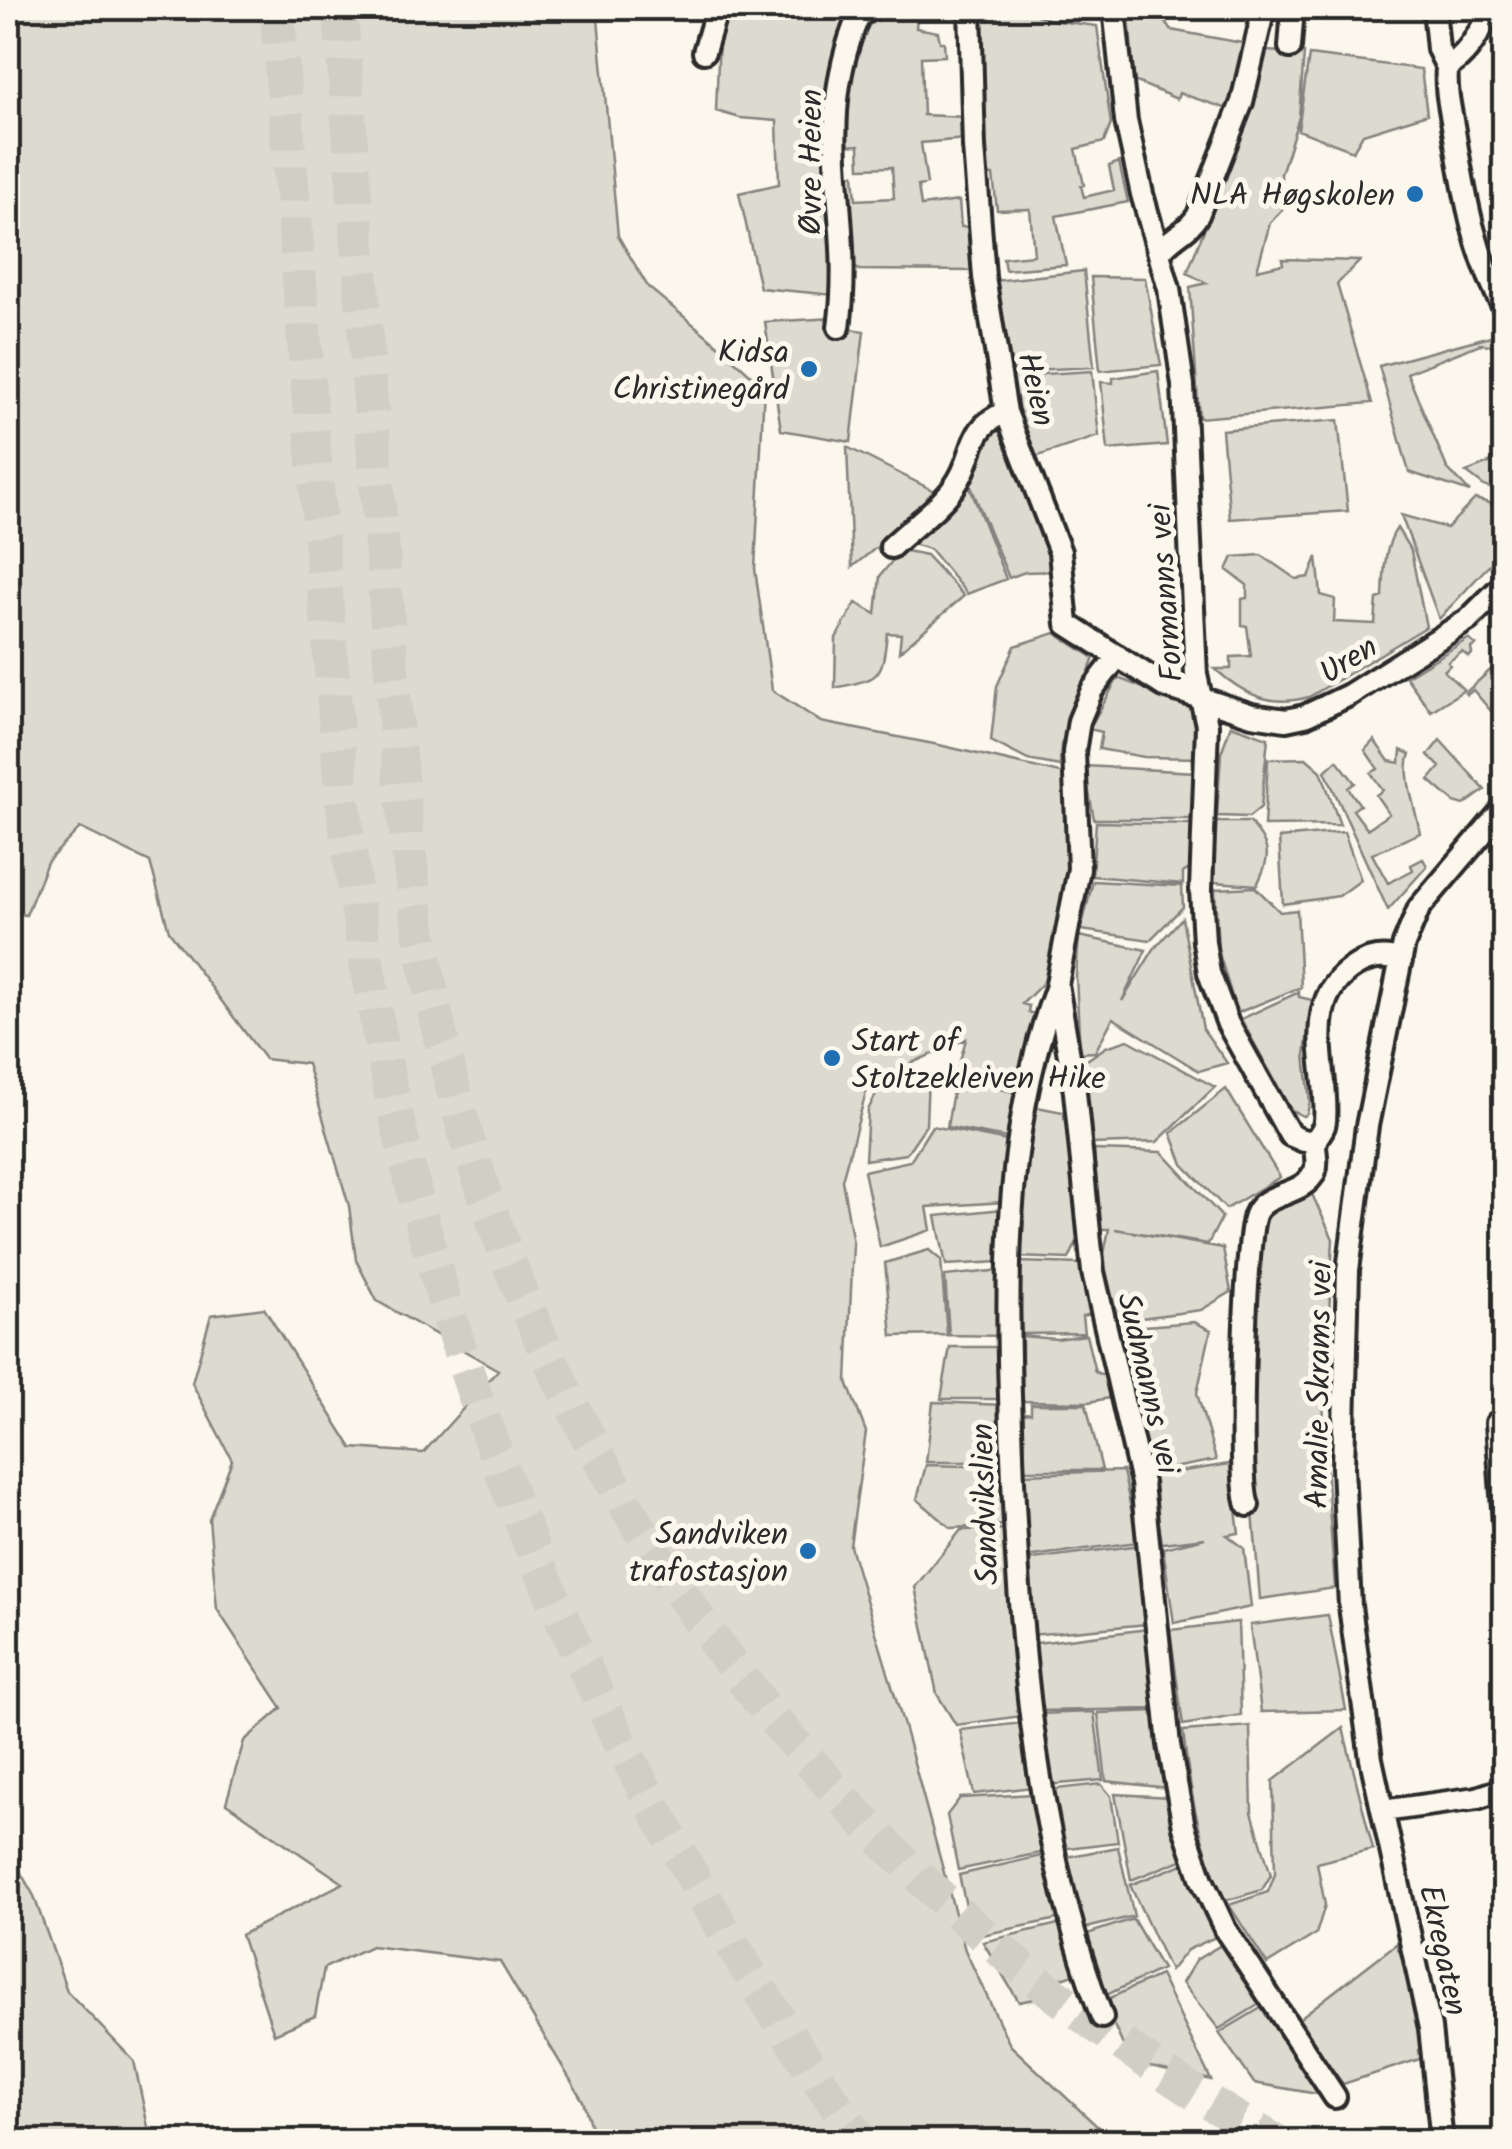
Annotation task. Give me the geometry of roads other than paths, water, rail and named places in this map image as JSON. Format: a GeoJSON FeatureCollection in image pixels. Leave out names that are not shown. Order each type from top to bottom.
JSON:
{"type":"FeatureCollection","features":[{"type":"Feature","properties":{"kind":"street"},"geometry":{"type":"LineString","coordinates":[[704,52],[717,8]]}},
{"type":"Feature","properties":{"kind":"street","name":"Heien"},"geometry":{"type":"LineString","coordinates":[[970,8],[974,147],[984,277],[1006,412],[1060,552],[1067,624],[1164,686],[1202,696]]}},
{"type":"Feature","properties":{"kind":"street","name":"Formanns vei"},"geometry":{"type":"LineString","coordinates":[[1114,8],[1126,121],[1179,343],[1196,675],[1207,725],[1201,865],[1209,973],[1228,1024],[1290,1134],[1304,1141],[1316,1140]]}},
{"type":"Feature","properties":{"kind":"street"},"geometry":{"type":"LineString","coordinates":[[1160,251],[1168,241],[1191,227],[1198,215],[1242,102],[1264,8]]}},
{"type":"Feature","properties":{"kind":"street"},"geometry":{"type":"LineString","coordinates":[[1290,48],[1293,8]]}},
{"type":"Feature","properties":{"kind":"street"},"geometry":{"type":"LineString","coordinates":[[1434,8],[1438,48],[1447,67],[1447,105],[1466,205],[1483,265],[1504,308]]}},
{"type":"Feature","properties":{"kind":"street"},"geometry":{"type":"LineString","coordinates":[[1447,67],[1469,49],[1493,8]]}},
{"type":"Feature","properties":{"kind":"street","name":"Øvre Heien"},"geometry":{"type":"LineString","coordinates":[[839,327],[844,292],[834,118],[842,58],[863,10]]}},
{"type":"Feature","properties":{"kind":"street"},"geometry":{"type":"LineString","coordinates":[[891,547],[944,500],[958,482],[978,431],[987,420],[1006,412]]}},
{"type":"Feature","properties":{"kind":"street","name":"Uren"},"geometry":{"type":"LineString","coordinates":[[1202,696],[1269,719],[1305,716],[1349,695],[1468,620],[1504,584]]}},
{"type":"Feature","properties":{"kind":"street","name":"Sudmanns vei"},"geometry":{"type":"LineString","coordinates":[[1118,656],[1092,690],[1078,721],[1074,752],[1079,870],[1057,984],[1075,1092],[1093,1272],[1142,1482],[1169,1746],[1184,1826],[1224,1930],[1335,2098]]}},
{"type":"Feature","properties":{"kind":"street","name":"Amalie Skrams vei"},"geometry":{"type":"LineString","coordinates":[[1395,1862],[1362,1700],[1350,1606],[1343,1403],[1348,1270],[1376,1071],[1404,944],[1420,908],[1504,808]]}},
{"type":"Feature","properties":{"kind":"street","name":"Amalie Skrams vei"},"geometry":{"type":"LineString","coordinates":[[1248,1506],[1243,1480],[1242,1425],[1255,1215],[1268,1202],[1305,1185],[1317,1162],[1316,1140],[1326,1124],[1320,1034],[1327,997],[1361,963],[1383,956],[1401,960]]}},
{"type":"Feature","properties":{"kind":"street","name":"Sandvikslien"},"geometry":{"type":"LineString","coordinates":[[1057,984],[1024,1109],[1010,1202],[1009,1366],[1016,1582],[1049,1838],[1068,1918],[1102,2018]]}},
{"type":"Feature","properties":{"kind":"street"},"geometry":{"type":"LineString","coordinates":[[1497,1423],[1504,1523]]}},
{"type":"Feature","properties":{"kind":"street"},"geometry":{"type":"LineString","coordinates":[[1384,1811],[1478,1798],[1504,1790]]}},
{"type":"Feature","properties":{"kind":"street","name":"Ekregaten"},"geometry":{"type":"LineString","coordinates":[[1395,1862],[1434,2051],[1442,2142]]}},
{"type":"Feature","properties":{"kind":"tunnel"},"geometry":{"type":"LineString","coordinates":[[277,8],[342,795],[377,1019],[427,1240],[463,1361],[505,1479],[552,1596],[605,1710],[724,1931],[862,2142]]}},
{"type":"Feature","properties":{"kind":"tunnel"},"geometry":{"type":"LineString","coordinates":[[340,8],[395,717],[421,938],[431,993],[478,1173],[544,1345],[627,1508],[728,1660],[844,1800],[976,1928],[1120,2043],[1277,2142]]}},
{"type":"Feature","properties":{"kind":"place","name":"NLA Høgskolen"},"geometry":{"type":"Point","coordinates":[1415,194]}},
{"type":"Feature","properties":{"kind":"place","name":"Kidsa Christinegård"},"geometry":{"type":"Point","coordinates":[809,369]}},
{"type":"Feature","properties":{"kind":"place","name":"Start of Stoltzekleiven Hike"},"geometry":{"type":"Point","coordinates":[832,1058]}},
{"type":"Feature","properties":{"kind":"place","name":"Sandviken trafostasjon"},"geometry":{"type":"Point","coordinates":[808,1551]}}]}
